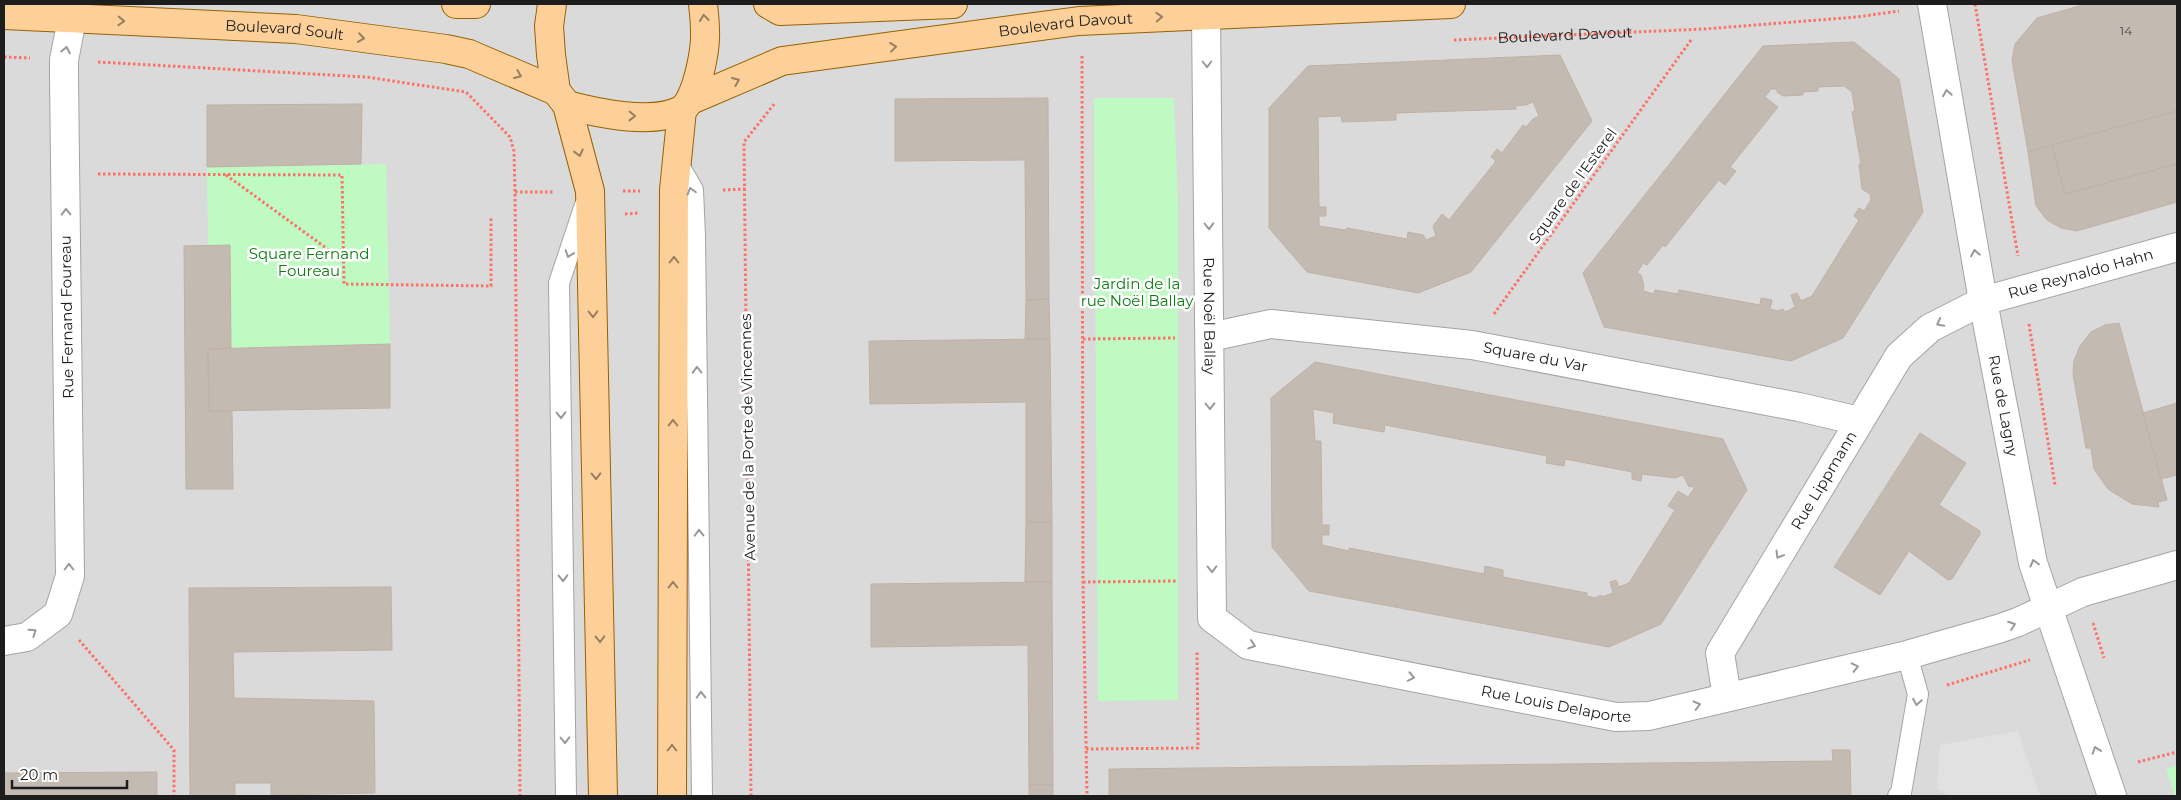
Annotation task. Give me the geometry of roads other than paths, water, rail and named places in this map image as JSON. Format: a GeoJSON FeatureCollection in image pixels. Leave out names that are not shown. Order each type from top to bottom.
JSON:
{"type":"FeatureCollection","features":[{"type":"Feature","properties":{"kind":"main road"},"geometry":{"type":"LineString","coordinates":[[456,4],[476,4]]}},
{"type":"Feature","properties":{"kind":"main road"},"geometry":{"type":"LineString","coordinates":[[552,4],[549,26],[551,55],[590,191],[603,796]]}},
{"type":"Feature","properties":{"kind":"main road"},"geometry":{"type":"LineString","coordinates":[[672,796],[683,190],[677,162],[686,105],[701,70],[706,32],[703,4]]}},
{"type":"Feature","properties":{"kind":"main road"},"geometry":{"type":"LineString","coordinates":[[768,4],[780,11],[953,4]]}},
{"type":"Feature","properties":{"kind":"main road","name":"Boulevard Davout"},"geometry":{"type":"LineString","coordinates":[[686,105],[782,61],[1079,21],[1451,4]]}},
{"type":"Feature","properties":{"kind":"main road","name":"Boulevard Soult"},"geometry":{"type":"LineString","coordinates":[[4,15],[296,29],[446,49],[469,54],[597,113],[632,117],[661,116],[686,105]]}},
{"type":"Feature","properties":{"kind":"street","name":"Rue de Lagny"},"geometry":{"type":"LineString","coordinates":[[1920,7],[1983,301],[2032,556],[2048,609],[2112,796]]}},
{"type":"Feature","properties":{"kind":"street","name":"Rue Noël Ballay"},"geometry":{"type":"LineString","coordinates":[[1206,15],[1212,618]]}},
{"type":"Feature","properties":{"kind":"street","name":"Rue Fernand Foureau"},"geometry":{"type":"LineString","coordinates":[[4,641],[27,637],[58,614],[70,576],[64,60],[72,19]]}},
{"type":"Feature","properties":{"kind":"street","name":"Rue Reynaldo Hahn"},"geometry":{"type":"LineString","coordinates":[[1983,301],[2177,248]]}},
{"type":"Feature","properties":{"kind":"street","name":"Rue Lippmann"},"geometry":{"type":"LineString","coordinates":[[1727,697],[1720,653],[1899,356],[1930,328],[1983,301]]}},
{"type":"Feature","properties":{"kind":"street","name":"Square du Var"},"geometry":{"type":"LineString","coordinates":[[1210,337],[1270,324],[1472,345],[1799,407],[1859,421]]}},
{"type":"Feature","properties":{"kind":"street","name":"Rue Louis Delaporte"},"geometry":{"type":"LineString","coordinates":[[1212,618],[1248,645],[1616,717],[1649,716],[1907,655],[2007,626],[2083,592],[2177,565]]}},
{"type":"Feature","properties":{"kind":"lane"},"geometry":{"type":"LineString","coordinates":[[683,190],[702,796]]}},
{"type":"Feature","properties":{"kind":"lane"},"geometry":{"type":"LineString","coordinates":[[566,796],[559,283],[590,191]]}},
{"type":"Feature","properties":{"kind":"lane"},"geometry":{"type":"LineString","coordinates":[[1898,796],[1901,793],[1918,694],[1907,655]]}},
{"type":"Feature","properties":{"kind":"park label","name":"Square Fernand Foureau"},"geometry":{"type":"Point","coordinates":[309,262]}},
{"type":"Feature","properties":{"kind":"park label","name":"Jardin de la rue Noël Ballay"},"geometry":{"type":"Point","coordinates":[1137,292]}}]}
